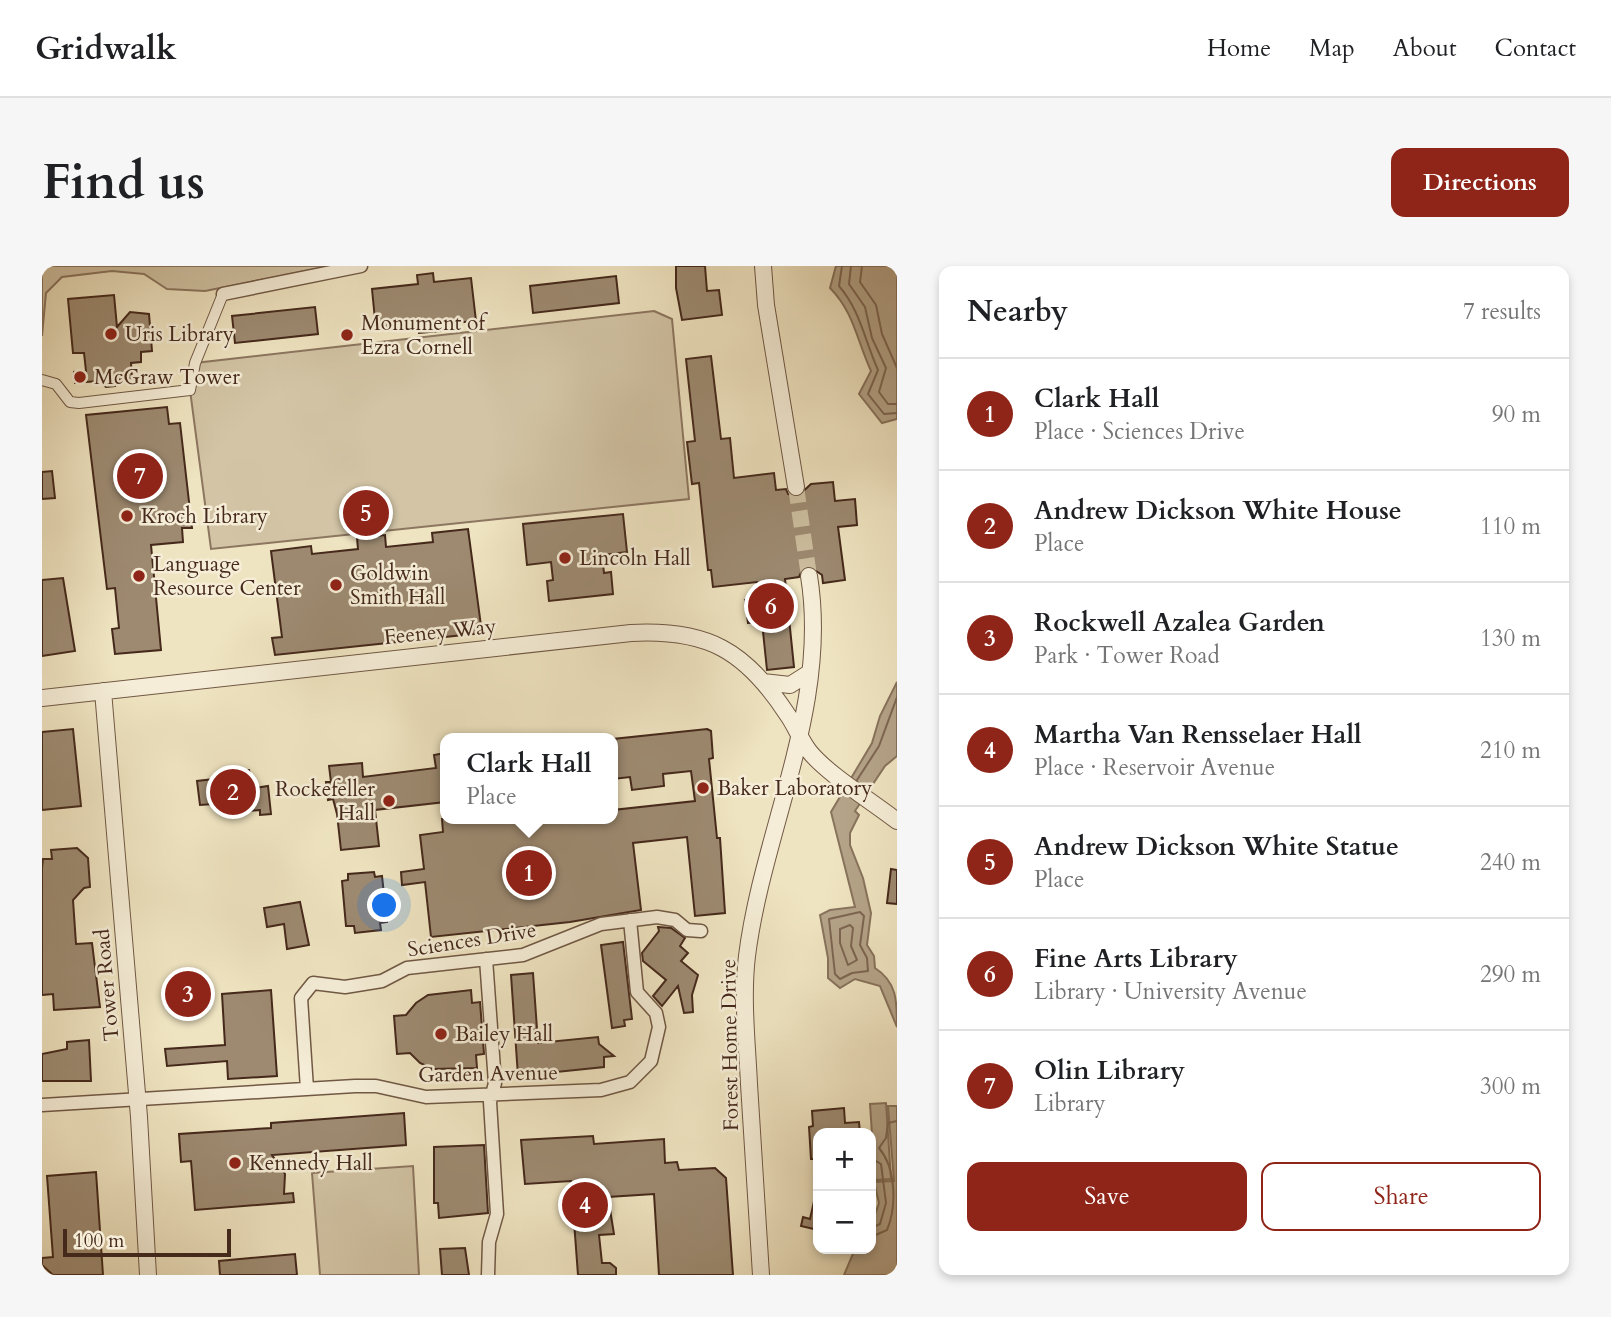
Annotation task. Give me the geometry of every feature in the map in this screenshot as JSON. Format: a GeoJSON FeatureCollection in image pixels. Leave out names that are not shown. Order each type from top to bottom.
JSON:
{"type":"FeatureCollection","features":[{"type":"Feature","properties":{"kind":"street"},"geometry":{"type":"LineString","coordinates":[[42,380],[56,384],[70,402],[190,390],[195,362],[223,294],[361,266]]}},
{"type":"Feature","properties":{"kind":"street"},"geometry":{"type":"LineString","coordinates":[[763,266],[770,333],[796,487]]}},
{"type":"Feature","properties":{"kind":"street","name":"Forest Home Drive"},"geometry":{"type":"LineString","coordinates":[[761,1275],[747,1034],[747,960],[776,825],[800,736],[814,620],[809,576]]}},
{"type":"Feature","properties":{"kind":"street","name":"Feeney Way"},"geometry":{"type":"LineString","coordinates":[[42,698],[659,632],[690,635],[716,644],[737,658],[763,682],[810,752],[897,821]]}},
{"type":"Feature","properties":{"kind":"street"},"geometry":{"type":"LineString","coordinates":[[763,682],[790,685],[808,673]]}},
{"type":"Feature","properties":{"kind":"street","name":"Tower Road"},"geometry":{"type":"LineString","coordinates":[[103,691],[138,1101],[148,1275]]}},
{"type":"Feature","properties":{"kind":"street","name":"Sciences Drive"},"geometry":{"type":"LineString","coordinates":[[307,1089],[301,998],[310,984],[316,982],[345,987],[382,981],[407,968],[533,952],[597,926],[630,920],[663,917],[675,920],[687,930],[701,930]]}},
{"type":"Feature","properties":{"kind":"street","name":"Garden Avenue"},"geometry":{"type":"LineString","coordinates":[[42,1105],[376,1086],[426,1097],[608,1089],[624,1085],[645,1069],[655,1051],[659,1027],[656,1013],[638,992],[630,920]]}},
{"type":"Feature","properties":{"kind":"street"},"geometry":{"type":"LineString","coordinates":[[485,959],[495,1083],[490,1102],[497,1214],[489,1242],[488,1275]]}},
{"type":"Feature","properties":{"kind":"shaded area"},"geometry":{"type":"Polygon","coordinates":[[[42,266],[331,266],[205,291],[167,289],[144,274],[112,271],[62,277],[46,293],[42,336],[42,266]]]}},
{"type":"Feature","properties":{"kind":"shaded area"},"geometry":{"type":"Polygon","coordinates":[[[654,311],[672,319],[689,499],[211,549],[190,390],[195,363],[654,311]]]}},
{"type":"Feature","properties":{"kind":"shaded area"},"geometry":{"type":"Polygon","coordinates":[[[413,1166],[419,1275],[320,1275],[312,1173],[413,1166]]]}},
{"type":"Feature","properties":{"kind":"water"},"geometry":{"type":"Polygon","coordinates":[[[836,266],[897,266],[897,419],[882,423],[859,394],[871,371],[850,317],[830,288],[836,266]]]}},
{"type":"Feature","properties":{"kind":"water"},"geometry":{"type":"Polygon","coordinates":[[[897,682],[897,756],[885,766],[855,811],[859,815],[850,833],[850,845],[863,878],[871,913],[867,945],[874,956],[875,968],[892,986],[897,1009],[897,1027],[880,986],[855,979],[840,988],[828,978],[828,958],[820,915],[830,910],[855,907],[831,812],[872,743],[880,716],[897,682]]]}},
{"type":"Feature","properties":{"kind":"water"},"geometry":{"type":"Polygon","coordinates":[[[886,1103],[891,1179],[876,1180],[876,1128],[872,1128],[870,1104],[886,1103]]]}},
{"type":"Feature","properties":{"kind":"water"},"geometry":{"type":"Polygon","coordinates":[[[888,1106],[897,1106],[897,1275],[844,1275],[853,1254],[876,1254],[876,1212],[879,1203],[876,1182],[894,1181],[888,1106]]]}},
{"type":"Feature","properties":{"kind":"building"},"geometry":{"type":"Polygon","coordinates":[[[676,266],[705,266],[707,291],[719,290],[722,315],[682,320],[676,288],[676,266]]]}},
{"type":"Feature","properties":{"kind":"building"},"geometry":{"type":"Polygon","coordinates":[[[433,273],[434,282],[471,278],[476,321],[439,324],[440,331],[419,333],[418,326],[376,330],[372,289],[418,284],[417,275],[433,273]]]}},
{"type":"Feature","properties":{"kind":"building"},"geometry":{"type":"Polygon","coordinates":[[[616,276],[619,303],[533,313],[530,286],[616,276]]]}},
{"type":"Feature","properties":{"kind":"building","name":"Uris Library"},"geometry":{"type":"Polygon","coordinates":[[[114,295],[117,327],[130,312],[149,314],[152,351],[141,352],[141,362],[131,363],[132,378],[121,379],[115,386],[106,387],[98,381],[75,383],[74,372],[86,371],[84,353],[73,353],[68,299],[114,295]]]}},
{"type":"Feature","properties":{"kind":"building"},"geometry":{"type":"Polygon","coordinates":[[[315,307],[318,334],[235,343],[232,316],[315,307]]]}},
{"type":"Feature","properties":{"kind":"building"},"geometry":{"type":"Polygon","coordinates":[[[711,356],[721,439],[730,438],[734,478],[774,473],[776,490],[786,489],[788,494],[797,497],[811,484],[833,482],[835,501],[855,499],[857,525],[838,527],[845,580],[823,583],[822,575],[809,566],[803,568],[799,577],[785,579],[794,667],[767,670],[762,622],[748,623],[745,600],[759,599],[757,582],[713,587],[711,570],[708,570],[699,483],[692,484],[687,442],[695,441],[686,359],[711,356]]]}},
{"type":"Feature","properties":{"kind":"building"},"geometry":{"type":"Polygon","coordinates":[[[167,407],[169,424],[180,423],[192,528],[182,528],[183,542],[151,545],[161,650],[115,654],[112,629],[119,628],[115,588],[107,589],[86,415],[167,407]]]}},
{"type":"Feature","properties":{"kind":"building"},"geometry":{"type":"Polygon","coordinates":[[[52,471],[55,498],[42,499],[42,472],[52,471]]]}},
{"type":"Feature","properties":{"kind":"building","name":"Lincoln Hall"},"geometry":{"type":"Polygon","coordinates":[[[623,514],[627,552],[602,555],[604,573],[611,572],[613,594],[549,601],[547,581],[553,580],[551,562],[527,565],[523,524],[623,514]]]}},
{"type":"Feature","properties":{"kind":"building"},"geometry":{"type":"Polygon","coordinates":[[[468,529],[482,633],[275,655],[272,638],[282,637],[271,551],[311,546],[312,554],[358,549],[357,538],[385,535],[386,547],[433,542],[432,533],[468,529]]]}},
{"type":"Feature","properties":{"kind":"building"},"geometry":{"type":"Polygon","coordinates":[[[63,578],[75,651],[42,656],[42,580],[63,578]]]}},
{"type":"Feature","properties":{"kind":"building"},"geometry":{"type":"Polygon","coordinates":[[[73,729],[81,806],[42,810],[42,732],[73,729]]]}},
{"type":"Feature","properties":{"kind":"building"},"geometry":{"type":"Polygon","coordinates":[[[707,729],[711,731],[713,758],[709,759],[717,838],[720,838],[725,913],[695,916],[687,837],[633,843],[641,910],[570,922],[431,937],[425,882],[402,885],[401,872],[424,869],[420,835],[443,832],[442,824],[618,824],[618,809],[695,801],[691,771],[663,774],[664,786],[632,790],[630,777],[618,778],[618,738],[707,729]]]}},
{"type":"Feature","properties":{"kind":"building","name":"Rockefeller Hall"},"geometry":{"type":"Polygon","coordinates":[[[440,754],[440,803],[375,810],[379,846],[341,850],[337,814],[333,799],[328,800],[326,782],[331,782],[329,766],[362,763],[363,777],[436,768],[434,755],[440,754]]]}},
{"type":"Feature","properties":{"kind":"building"},"geometry":{"type":"Polygon","coordinates":[[[249,770],[255,788],[268,786],[271,814],[260,815],[260,810],[249,811],[248,806],[229,808],[228,803],[200,805],[197,781],[224,778],[223,773],[249,770]]]}},
{"type":"Feature","properties":{"kind":"building"},"geometry":{"type":"Polygon","coordinates":[[[77,848],[88,858],[90,887],[84,888],[73,900],[76,944],[92,943],[100,1007],[54,1010],[53,994],[42,995],[43,859],[52,859],[51,850],[77,848]]]}},
{"type":"Feature","properties":{"kind":"building"},"geometry":{"type":"Polygon","coordinates":[[[891,869],[897,870],[897,904],[887,903],[891,869]]]}},
{"type":"Feature","properties":{"kind":"building"},"geometry":{"type":"Polygon","coordinates":[[[374,872],[375,877],[382,876],[387,922],[380,923],[381,930],[355,933],[354,926],[346,926],[342,881],[348,880],[348,874],[374,872]]]}},
{"type":"Feature","properties":{"kind":"building"},"geometry":{"type":"Polygon","coordinates":[[[300,902],[309,945],[287,949],[284,924],[267,927],[264,908],[300,902]]]}},
{"type":"Feature","properties":{"kind":"building"},"geometry":{"type":"Polygon","coordinates":[[[658,927],[671,928],[685,938],[680,946],[688,953],[681,961],[698,975],[692,995],[693,1012],[684,1013],[678,986],[662,1006],[653,996],[666,980],[643,961],[642,953],[659,931],[658,927]]]}},
{"type":"Feature","properties":{"kind":"building"},"geometry":{"type":"Polygon","coordinates":[[[623,942],[632,1019],[624,1020],[625,1026],[612,1028],[601,945],[623,942]]]}},
{"type":"Feature","properties":{"kind":"building"},"geometry":{"type":"Polygon","coordinates":[[[533,973],[538,1043],[598,1037],[599,1044],[614,1056],[604,1057],[604,1067],[518,1076],[511,975],[533,973]]]}},
{"type":"Feature","properties":{"kind":"building"},"geometry":{"type":"Polygon","coordinates":[[[271,990],[277,1076],[228,1079],[227,1061],[167,1066],[165,1049],[225,1045],[222,994],[271,990]]]}},
{"type":"Feature","properties":{"kind":"building","name":"Bailey Hall"},"geometry":{"type":"Polygon","coordinates":[[[471,990],[472,1003],[480,1002],[484,1054],[476,1055],[477,1068],[433,1069],[420,1063],[410,1053],[397,1054],[394,1016],[406,1015],[416,1003],[428,995],[471,990]]]}},
{"type":"Feature","properties":{"kind":"building"},"geometry":{"type":"Polygon","coordinates":[[[89,1040],[91,1081],[42,1081],[42,1054],[67,1049],[67,1042],[89,1040]]]}},
{"type":"Feature","properties":{"kind":"building"},"geometry":{"type":"Polygon","coordinates":[[[844,1108],[845,1123],[859,1122],[860,1128],[813,1128],[811,1159],[809,1127],[813,1126],[812,1111],[844,1108]]]}},
{"type":"Feature","properties":{"kind":"building","name":"Kennedy Hall"},"geometry":{"type":"Polygon","coordinates":[[[404,1113],[406,1145],[272,1155],[285,1174],[284,1194],[293,1193],[294,1202],[195,1210],[191,1161],[181,1162],[179,1134],[271,1128],[271,1123],[404,1113]]]}},
{"type":"Feature","properties":{"kind":"building"},"geometry":{"type":"Polygon","coordinates":[[[593,1136],[594,1144],[664,1139],[665,1163],[677,1162],[679,1170],[715,1168],[726,1178],[733,1275],[659,1275],[654,1194],[608,1197],[614,1234],[599,1235],[602,1263],[610,1263],[616,1268],[616,1275],[578,1275],[571,1181],[525,1184],[521,1140],[593,1136]]]}},
{"type":"Feature","properties":{"kind":"building"},"geometry":{"type":"Polygon","coordinates":[[[484,1145],[488,1213],[439,1218],[438,1203],[434,1203],[434,1147],[484,1145]]]}},
{"type":"Feature","properties":{"kind":"building"},"geometry":{"type":"Polygon","coordinates":[[[96,1172],[103,1275],[53,1275],[42,1265],[42,1258],[53,1257],[47,1176],[96,1172]]]}},
{"type":"Feature","properties":{"kind":"building"},"geometry":{"type":"Polygon","coordinates":[[[813,1206],[813,1229],[801,1226],[803,1217],[810,1219],[813,1206]]]}},
{"type":"Feature","properties":{"kind":"building"},"geometry":{"type":"Polygon","coordinates":[[[465,1248],[469,1275],[442,1275],[440,1249],[465,1248]]]}},
{"type":"Feature","properties":{"kind":"building"},"geometry":{"type":"Polygon","coordinates":[[[295,1254],[297,1275],[220,1275],[219,1261],[295,1254]]]}},
{"type":"Feature","properties":{"kind":"tunnel"},"geometry":{"type":"LineString","coordinates":[[796,487],[809,576]]}},
{"type":"Feature","properties":{"kind":"place","name":"Uris Library"},"geometry":{"type":"Point","coordinates":[111,334]}},
{"type":"Feature","properties":{"kind":"place","name":"Monument of Ezra Cornell"},"geometry":{"type":"Point","coordinates":[347,335]}},
{"type":"Feature","properties":{"kind":"place","name":"McGraw Tower"},"geometry":{"type":"Point","coordinates":[80,377]}},
{"type":"Feature","properties":{"kind":"place","name":"Olin Library"},"geometry":{"type":"Point","coordinates":[140,476]}},
{"type":"Feature","properties":{"kind":"place","name":"Andrew Dickson White Statue"},"geometry":{"type":"Point","coordinates":[366,513]}},
{"type":"Feature","properties":{"kind":"place","name":"Kroch Library"},"geometry":{"type":"Point","coordinates":[127,516]}},
{"type":"Feature","properties":{"kind":"place","name":"Lincoln Hall"},"geometry":{"type":"Point","coordinates":[565,558]}},
{"type":"Feature","properties":{"kind":"place","name":"Language Resource Center"},"geometry":{"type":"Point","coordinates":[139,576]}},
{"type":"Feature","properties":{"kind":"place","name":"Goldwin Smith Hall"},"geometry":{"type":"Point","coordinates":[336,585]}},
{"type":"Feature","properties":{"kind":"place","name":"Fine Arts Library"},"geometry":{"type":"Point","coordinates":[771,606]}},
{"type":"Feature","properties":{"kind":"place","name":"Baker Laboratory"},"geometry":{"type":"Point","coordinates":[703,788]}},
{"type":"Feature","properties":{"kind":"place","name":"Andrew Dickson White House"},"geometry":{"type":"Point","coordinates":[233,792]}},
{"type":"Feature","properties":{"kind":"place","name":"Rockefeller Hall"},"geometry":{"type":"Point","coordinates":[389,801]}},
{"type":"Feature","properties":{"kind":"place","name":"Clark Hall"},"geometry":{"type":"Point","coordinates":[529,873]}},
{"type":"Feature","properties":{"kind":"place","name":"Rockwell Azalea Garden"},"geometry":{"type":"Point","coordinates":[188,994]}},
{"type":"Feature","properties":{"kind":"place","name":"Bailey Hall"},"geometry":{"type":"Point","coordinates":[441,1034]}},
{"type":"Feature","properties":{"kind":"place","name":"Kennedy Hall"},"geometry":{"type":"Point","coordinates":[235,1163]}},
{"type":"Feature","properties":{"kind":"place","name":"Martha Van Rensselaer Hall"},"geometry":{"type":"Point","coordinates":[585,1205]}}]}
